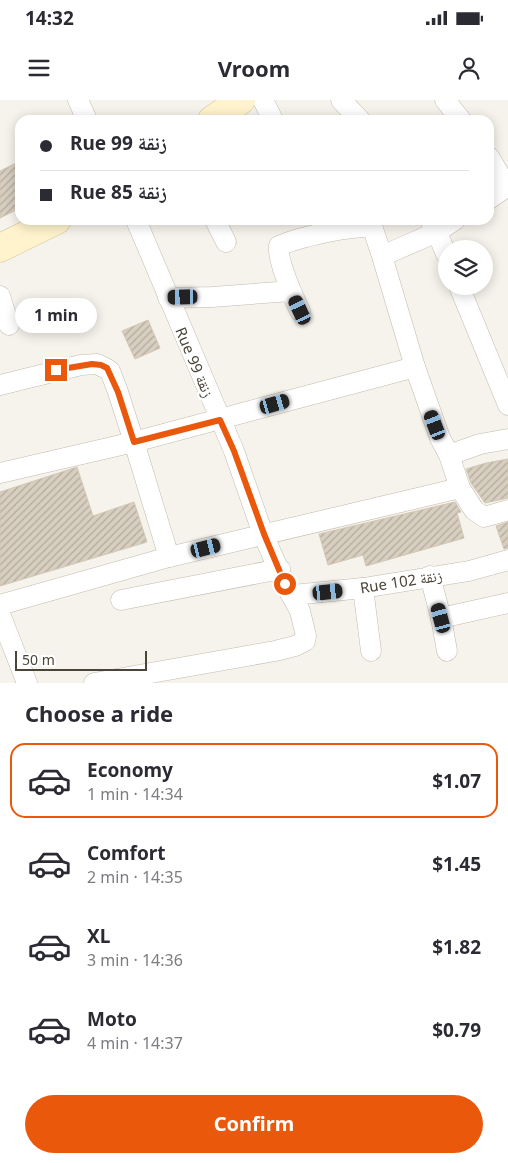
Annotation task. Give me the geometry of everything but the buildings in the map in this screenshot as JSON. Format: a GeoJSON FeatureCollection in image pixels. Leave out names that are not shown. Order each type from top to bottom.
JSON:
{"type":"FeatureCollection","features":[{"type":"Feature","properties":{"kind":"street"},"geometry":{"type":"LineString","coordinates":[[219,115],[240,100]]}},
{"type":"Feature","properties":{"kind":"street"},"geometry":{"type":"LineString","coordinates":[[263,100],[270,115]]}},
{"type":"Feature","properties":{"kind":"street"},"geometry":{"type":"LineString","coordinates":[[341,100],[355,115]]}},
{"type":"Feature","properties":{"kind":"street"},"geometry":{"type":"LineString","coordinates":[[445,100],[457,115]]}},
{"type":"Feature","properties":{"kind":"street"},"geometry":{"type":"LineString","coordinates":[[494,165],[508,187],[494,196]]}},
{"type":"Feature","properties":{"kind":"street"},"geometry":{"type":"LineString","coordinates":[[0,248],[49,225]]}},
{"type":"Feature","properties":{"kind":"street","name":"Rue 99 زنقة"},"geometry":{"type":"LineString","coordinates":[[94,683],[275,651],[301,644],[306,636],[300,611],[293,595],[285,584],[264,534],[234,451],[138,225]]}},
{"type":"Feature","properties":{"kind":"street"},"geometry":{"type":"LineString","coordinates":[[218,225],[226,242]]}},
{"type":"Feature","properties":{"kind":"street"},"geometry":{"type":"LineString","coordinates":[[382,256],[433,226],[440,240]]}},
{"type":"Feature","properties":{"kind":"street"},"geometry":{"type":"LineString","coordinates":[[300,310],[291,291],[278,247],[324,227],[373,229],[430,412],[449,455],[460,488],[474,510],[484,517],[508,510]]}},
{"type":"Feature","properties":{"kind":"street"},"geometry":{"type":"LineString","coordinates":[[168,298],[212,297],[291,291]]}},
{"type":"Feature","properties":{"kind":"street"},"geometry":{"type":"LineString","coordinates":[[463,295],[508,405]]}},
{"type":"Feature","properties":{"kind":"street"},"geometry":{"type":"LineString","coordinates":[[0,296],[9,325]]}},
{"type":"Feature","properties":{"kind":"street"},"geometry":{"type":"LineString","coordinates":[[0,385],[56,370],[92,364],[101,365],[110,371],[134,442],[168,557]]}},
{"type":"Feature","properties":{"kind":"street"},"geometry":{"type":"LineString","coordinates":[[0,473],[134,442],[415,367]]}},
{"type":"Feature","properties":{"kind":"street"},"geometry":{"type":"LineString","coordinates":[[449,455],[480,444],[508,439]]}},
{"type":"Feature","properties":{"kind":"street"},"geometry":{"type":"LineString","coordinates":[[0,605],[168,557],[460,488]]}},
{"type":"Feature","properties":{"kind":"street","name":"Rue 102 زنقة"},"geometry":{"type":"LineString","coordinates":[[293,595],[363,588],[469,571],[508,560]]}},
{"type":"Feature","properties":{"kind":"street"},"geometry":{"type":"LineString","coordinates":[[121,600],[280,569]]}},
{"type":"Feature","properties":{"kind":"street"},"geometry":{"type":"LineString","coordinates":[[430,576],[447,651]]}},
{"type":"Feature","properties":{"kind":"street"},"geometry":{"type":"LineString","coordinates":[[363,588],[371,651]]}},
{"type":"Feature","properties":{"kind":"street"},"geometry":{"type":"LineString","coordinates":[[441,618],[508,602]]}},
{"type":"Feature","properties":{"kind":"street"},"geometry":{"type":"LineString","coordinates":[[0,614],[26,683]]}},
{"type":"Feature","properties":{"kind":"route"},"geometry":{"type":"LineString","coordinates":[[56,370],[92,364],[107,368],[118,392],[134,442],[220,420],[234,451],[264,534],[285,584]]}}]}
